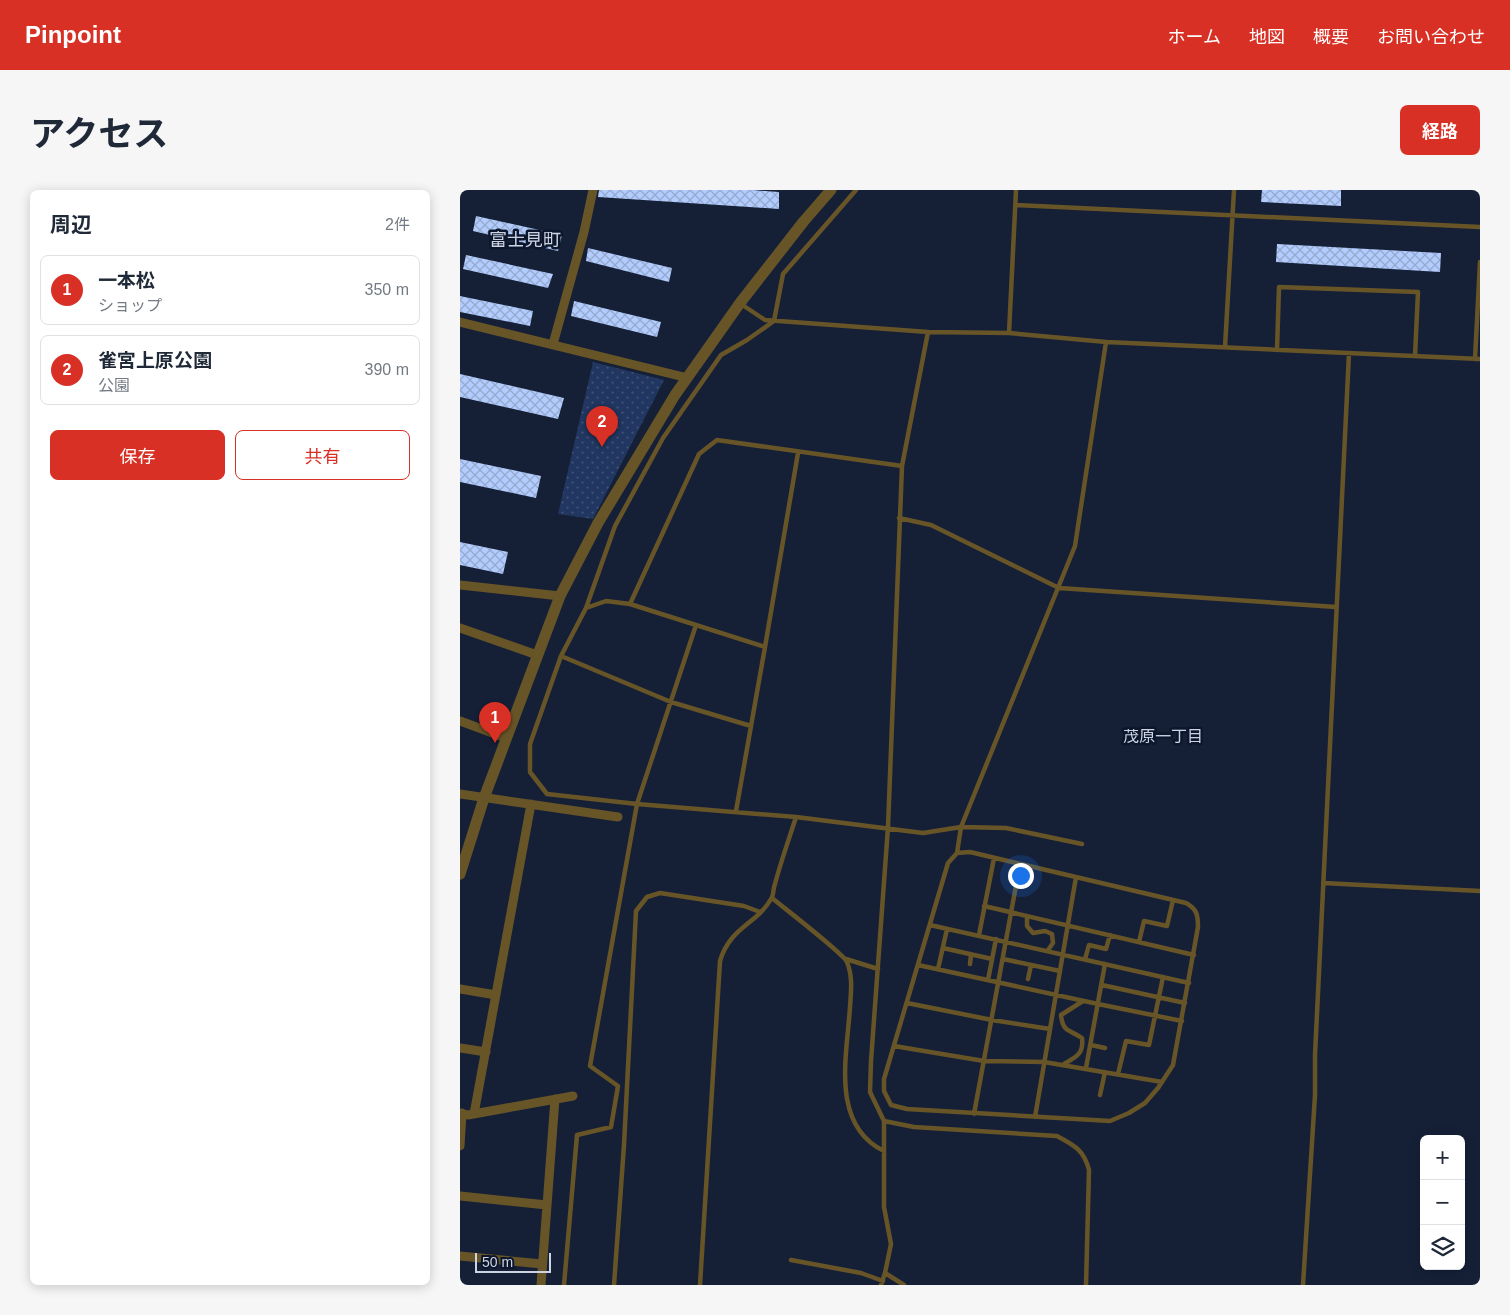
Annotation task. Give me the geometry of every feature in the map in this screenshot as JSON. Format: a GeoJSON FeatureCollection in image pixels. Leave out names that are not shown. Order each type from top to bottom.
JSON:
{"type":"FeatureCollection","features":[{"type":"Feature","properties":{"kind":"street"},"geometry":{"type":"LineString","coordinates":[[553,344],[584,232],[593,190]]}},
{"type":"Feature","properties":{"kind":"street"},"geometry":{"type":"LineString","coordinates":[[460,874],[464,853],[560,596],[598,523],[652,431],[740,303],[804,221],[831,190]]}},
{"type":"Feature","properties":{"kind":"street"},"geometry":{"type":"LineString","coordinates":[[460,322],[688,378]]}},
{"type":"Feature","properties":{"kind":"street"},"geometry":{"type":"LineString","coordinates":[[460,585],[560,596]]}},
{"type":"Feature","properties":{"kind":"street"},"geometry":{"type":"LineString","coordinates":[[460,628],[537,655]]}},
{"type":"Feature","properties":{"kind":"street"},"geometry":{"type":"LineString","coordinates":[[460,721],[506,738]]}},
{"type":"Feature","properties":{"kind":"street"},"geometry":{"type":"LineString","coordinates":[[460,794],[618,816]]}},
{"type":"Feature","properties":{"kind":"street"},"geometry":{"type":"LineString","coordinates":[[474,1114],[531,804]]}},
{"type":"Feature","properties":{"kind":"street"},"geometry":{"type":"LineString","coordinates":[[460,989],[496,995]]}},
{"type":"Feature","properties":{"kind":"street"},"geometry":{"type":"LineString","coordinates":[[460,1048],[486,1052]]}},
{"type":"Feature","properties":{"kind":"street"},"geometry":{"type":"LineString","coordinates":[[460,1146],[461,1113],[474,1114],[573,1096]]}},
{"type":"Feature","properties":{"kind":"street"},"geometry":{"type":"LineString","coordinates":[[541,1285],[555,1099]]}},
{"type":"Feature","properties":{"kind":"street"},"geometry":{"type":"LineString","coordinates":[[460,1196],[547,1205]]}},
{"type":"Feature","properties":{"kind":"street"},"geometry":{"type":"LineString","coordinates":[[460,1256],[542,1264]]}},
{"type":"Feature","properties":{"kind":"lane"},"geometry":{"type":"LineString","coordinates":[[856,190],[783,274],[774,320],[747,340],[721,355],[663,438],[615,526],[586,608],[561,656],[530,744],[530,772],[548,794],[637,804],[796,817],[888,827],[923,833],[961,827],[1006,828],[1082,844]]}},
{"type":"Feature","properties":{"kind":"lane"},"geometry":{"type":"LineString","coordinates":[[1009,332],[1016,190]]}},
{"type":"Feature","properties":{"kind":"lane"},"geometry":{"type":"LineString","coordinates":[[1226,347],[1234,190]]}},
{"type":"Feature","properties":{"kind":"lane"},"geometry":{"type":"LineString","coordinates":[[1015,205],[1480,227]]}},
{"type":"Feature","properties":{"kind":"lane"},"geometry":{"type":"LineString","coordinates":[[740,303],[766,320],[928,332],[1009,332],[1106,342],[1477,359],[1480,262]]}},
{"type":"Feature","properties":{"kind":"lane"},"geometry":{"type":"LineString","coordinates":[[1277,350],[1280,287],[1418,292],[1415,356]]}},
{"type":"Feature","properties":{"kind":"lane"},"geometry":{"type":"LineString","coordinates":[[791,1260],[861,1273],[882,1283],[891,1244],[884,1207],[884,1121],[870,1092],[888,827],[902,466],[928,332]]}},
{"type":"Feature","properties":{"kind":"lane"},"geometry":{"type":"LineString","coordinates":[[957,853],[970,852],[1186,903],[1194,907],[1198,915],[1198,928],[1173,1065],[1145,1103],[1129,1113],[1110,1121],[907,1110],[891,1105],[884,1091],[884,1079],[948,863],[957,853],[961,827],[1076,546],[1106,342]]}},
{"type":"Feature","properties":{"kind":"lane"},"geometry":{"type":"LineString","coordinates":[[1303,1285],[1315,1095],[1315,1055],[1349,352]]}},
{"type":"Feature","properties":{"kind":"lane"},"geometry":{"type":"LineString","coordinates":[[630,604],[699,454],[717,440],[902,466]]}},
{"type":"Feature","properties":{"kind":"lane"},"geometry":{"type":"LineString","coordinates":[[736,811],[766,647],[798,452]]}},
{"type":"Feature","properties":{"kind":"lane"},"geometry":{"type":"LineString","coordinates":[[899,518],[931,524],[1059,588],[1336,607]]}},
{"type":"Feature","properties":{"kind":"lane"},"geometry":{"type":"LineString","coordinates":[[586,608],[606,601],[630,604],[766,647]]}},
{"type":"Feature","properties":{"kind":"lane"},"geometry":{"type":"LineString","coordinates":[[564,1285],[577,1135],[611,1127],[618,1086],[590,1066],[637,804],[696,625]]}},
{"type":"Feature","properties":{"kind":"lane"},"geometry":{"type":"LineString","coordinates":[[561,656],[671,702],[751,726]]}},
{"type":"Feature","properties":{"kind":"lane"},"geometry":{"type":"LineString","coordinates":[[700,1285],[720,961],[723,949],[734,934],[760,912],[772,898],[774,885],[796,817]]}},
{"type":"Feature","properties":{"kind":"lane"},"geometry":{"type":"LineString","coordinates":[[979,935],[994,858]]}},
{"type":"Feature","properties":{"kind":"lane"},"geometry":{"type":"LineString","coordinates":[[974,1114],[1020,864]]}},
{"type":"Feature","properties":{"kind":"lane"},"geometry":{"type":"LineString","coordinates":[[1035,1117],[1076,877]]}},
{"type":"Feature","properties":{"kind":"lane"},"geometry":{"type":"LineString","coordinates":[[1323,883],[1480,891]]}},
{"type":"Feature","properties":{"kind":"lane"},"geometry":{"type":"LineString","coordinates":[[614,1285],[624,1145],[636,911],[647,897],[660,893],[744,906],[760,912]]}},
{"type":"Feature","properties":{"kind":"lane"},"geometry":{"type":"LineString","coordinates":[[772,898],[846,959],[878,969]]}},
{"type":"Feature","properties":{"kind":"lane"},"geometry":{"type":"LineString","coordinates":[[1139,942],[1144,921],[1167,926],[1173,900]]}},
{"type":"Feature","properties":{"kind":"lane"},"geometry":{"type":"LineString","coordinates":[[984,906],[1194,955]]}},
{"type":"Feature","properties":{"kind":"lane"},"geometry":{"type":"LineString","coordinates":[[1027,916],[1027,926],[1033,933],[1045,931],[1052,934],[1053,943],[1048,950]]}},
{"type":"Feature","properties":{"kind":"lane"},"geometry":{"type":"LineString","coordinates":[[930,925],[1189,983]]}},
{"type":"Feature","properties":{"kind":"lane"},"geometry":{"type":"LineString","coordinates":[[938,969],[947,928]]}},
{"type":"Feature","properties":{"kind":"lane"},"geometry":{"type":"LineString","coordinates":[[1085,959],[1089,945],[1106,949],[1110,935]]}},
{"type":"Feature","properties":{"kind":"lane"},"geometry":{"type":"LineString","coordinates":[[988,980],[996,939]]}},
{"type":"Feature","properties":{"kind":"lane"},"geometry":{"type":"LineString","coordinates":[[943,948],[992,959]]}},
{"type":"Feature","properties":{"kind":"lane"},"geometry":{"type":"LineString","coordinates":[[970,964],[972,955]]}},
{"type":"Feature","properties":{"kind":"lane"},"geometry":{"type":"LineString","coordinates":[[846,959],[852,977],[846,1083],[848,1108],[855,1126],[874,1146],[884,1151]]}},
{"type":"Feature","properties":{"kind":"lane"},"geometry":{"type":"LineString","coordinates":[[1002,959],[1060,971]]}},
{"type":"Feature","properties":{"kind":"lane"},"geometry":{"type":"LineString","coordinates":[[1086,1068],[1105,964]]}},
{"type":"Feature","properties":{"kind":"lane"},"geometry":{"type":"LineString","coordinates":[[918,965],[1182,1021]]}},
{"type":"Feature","properties":{"kind":"lane"},"geometry":{"type":"LineString","coordinates":[[1028,978],[1031,966]]}},
{"type":"Feature","properties":{"kind":"lane"},"geometry":{"type":"LineString","coordinates":[[1118,1074],[1126,1041],[1149,1045],[1164,977]]}},
{"type":"Feature","properties":{"kind":"lane"},"geometry":{"type":"LineString","coordinates":[[1102,986],[1185,1003]]}},
{"type":"Feature","properties":{"kind":"lane"},"geometry":{"type":"LineString","coordinates":[[1064,1064],[1078,1055],[1083,1046],[1082,1038],[1066,1030],[1062,1025],[1061,1015],[1069,1008],[1083,1001]]}},
{"type":"Feature","properties":{"kind":"lane"},"geometry":{"type":"LineString","coordinates":[[907,1003],[992,1020],[1050,1029]]}},
{"type":"Feature","properties":{"kind":"lane"},"geometry":{"type":"LineString","coordinates":[[1091,1045],[1105,1048]]}},
{"type":"Feature","properties":{"kind":"lane"},"geometry":{"type":"LineString","coordinates":[[894,1046],[984,1061],[1064,1064],[1162,1082]]}},
{"type":"Feature","properties":{"kind":"lane"},"geometry":{"type":"LineString","coordinates":[[1100,1095],[1105,1072]]}},
{"type":"Feature","properties":{"kind":"lane"},"geometry":{"type":"LineString","coordinates":[[884,1121],[914,1127],[1057,1136],[1073,1144],[1086,1158],[1089,1170],[1086,1285]]}},
{"type":"Feature","properties":{"kind":"lane"},"geometry":{"type":"LineString","coordinates":[[885,1273],[904,1285]]}},
{"type":"Feature","properties":{"kind":"shaded area"},"geometry":{"type":"Polygon","coordinates":[[[593,362],[664,380],[593,519],[558,514],[593,362]]]}},
{"type":"Feature","properties":{"kind":"building"},"geometry":{"type":"Polygon","coordinates":[[[599,190],[752,190],[779,192],[779,209],[598,197],[599,190]]]}},
{"type":"Feature","properties":{"kind":"building"},"geometry":{"type":"Polygon","coordinates":[[[1262,190],[1341,190],[1341,206],[1261,202],[1262,190]]]}},
{"type":"Feature","properties":{"kind":"building"},"geometry":{"type":"Polygon","coordinates":[[[476,216],[562,235],[558,251],[473,231],[476,216]]]}},
{"type":"Feature","properties":{"kind":"building"},"geometry":{"type":"Polygon","coordinates":[[[1277,244],[1441,253],[1440,272],[1276,262],[1277,244]]]}},
{"type":"Feature","properties":{"kind":"building"},"geometry":{"type":"Polygon","coordinates":[[[588,248],[672,268],[669,282],[586,261],[588,248]]]}},
{"type":"Feature","properties":{"kind":"building"},"geometry":{"type":"Polygon","coordinates":[[[466,255],[553,274],[548,288],[463,269],[466,255]]]}},
{"type":"Feature","properties":{"kind":"building"},"geometry":{"type":"Polygon","coordinates":[[[460,296],[533,311],[530,326],[460,312],[460,296]]]}},
{"type":"Feature","properties":{"kind":"building"},"geometry":{"type":"Polygon","coordinates":[[[574,301],[661,322],[657,337],[571,316],[574,301]]]}},
{"type":"Feature","properties":{"kind":"building"},"geometry":{"type":"Polygon","coordinates":[[[460,374],[564,398],[558,419],[460,397],[460,374]]]}},
{"type":"Feature","properties":{"kind":"building"},"geometry":{"type":"Polygon","coordinates":[[[460,459],[541,476],[536,498],[460,482],[460,459]]]}},
{"type":"Feature","properties":{"kind":"building"},"geometry":{"type":"Polygon","coordinates":[[[460,542],[508,552],[503,574],[460,565],[460,542]]]}},
{"type":"Feature","properties":{"kind":"place","name":"雀宮上原公園"},"geometry":{"type":"Point","coordinates":[602,447]}},
{"type":"Feature","properties":{"kind":"place","name":"一本松"},"geometry":{"type":"Point","coordinates":[495,743]}},
{"type":"Feature","properties":{"kind":"district","name":"富士見町"},"geometry":{"type":"Point","coordinates":[525,240]}},
{"type":"Feature","properties":{"kind":"district","name":"茂原一丁目"},"geometry":{"type":"Point","coordinates":[1163,736]}}]}
